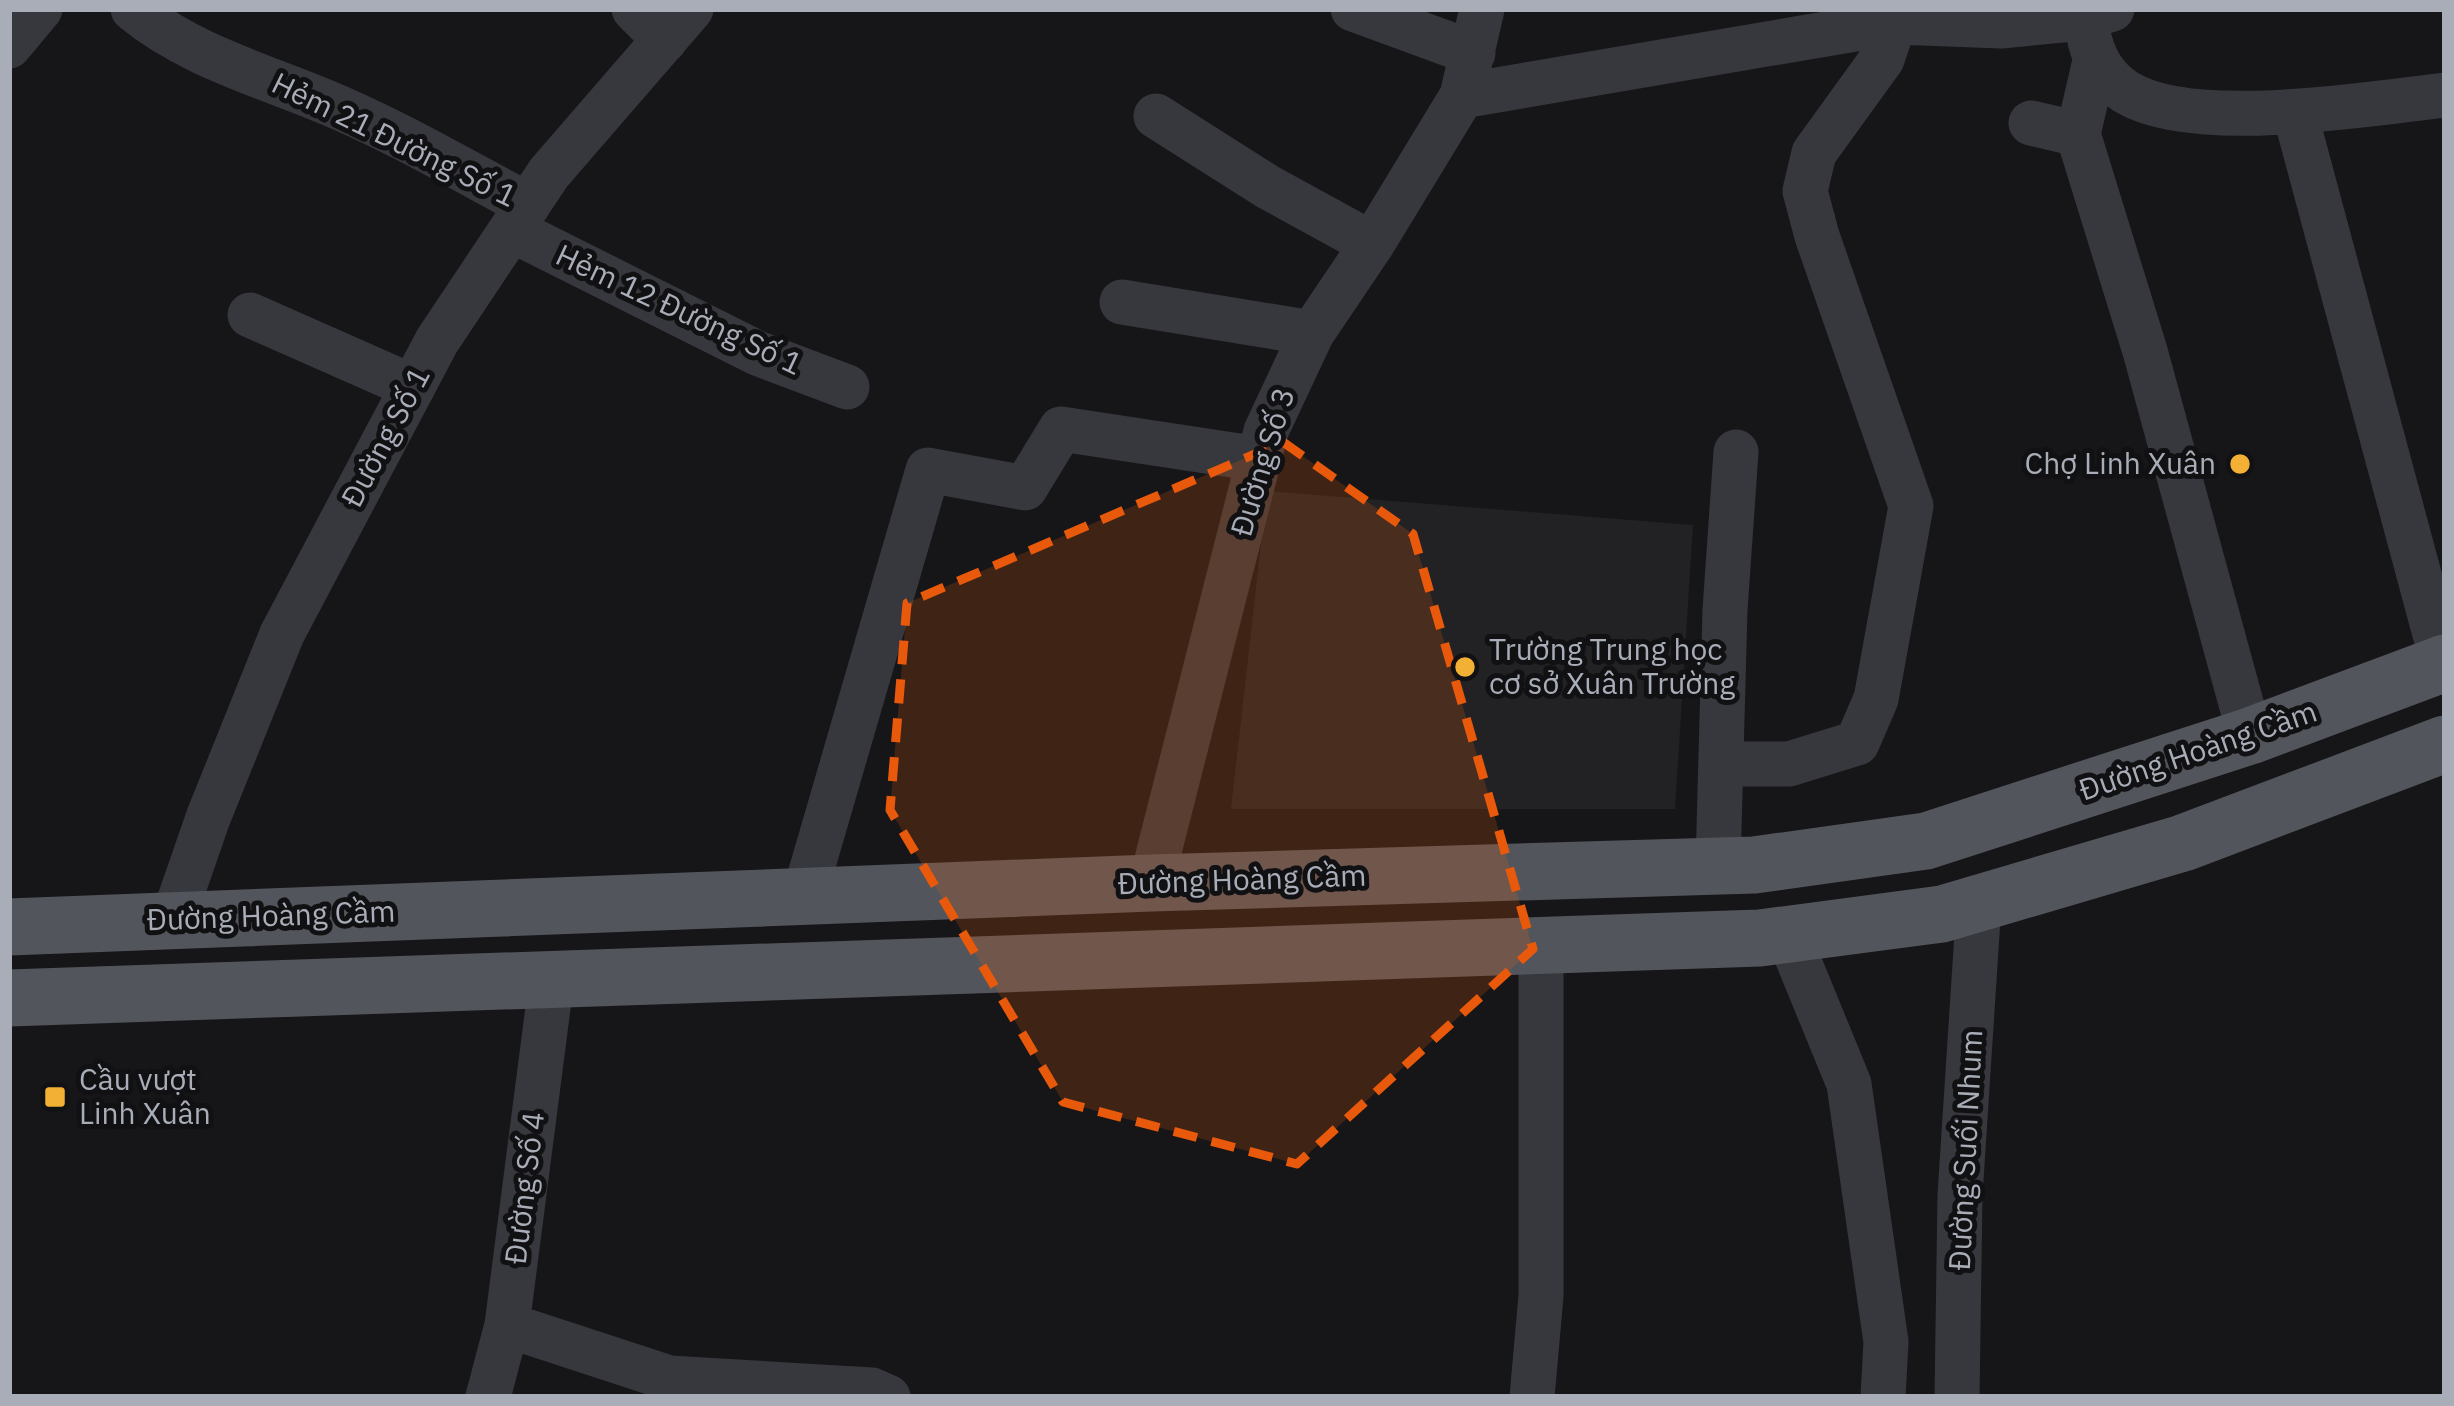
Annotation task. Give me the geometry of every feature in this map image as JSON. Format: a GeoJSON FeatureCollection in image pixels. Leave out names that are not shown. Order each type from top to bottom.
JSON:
{"type":"FeatureCollection","features":[{"type":"Feature","properties":{"kind":"main road","name":"Đường Hoàng Cầm"},"geometry":{"type":"LineString","coordinates":[[9,927],[1754,865],[1926,842],[2250,736],[2444,663]]}},
{"type":"Feature","properties":{"kind":"main road"},"geometry":{"type":"LineString","coordinates":[[9,998],[1788,935],[1942,914],[2183,843],[2445,744]]}},
{"type":"Feature","properties":{"kind":"street"},"geometry":{"type":"LineString","coordinates":[[9,46],[40,9]]}},
{"type":"Feature","properties":{"kind":"street","name":"Hẻm 21 Đường Số 1"},"geometry":{"type":"LineString","coordinates":[[133,9],[199,52],[367,120],[520,218]]}},
{"type":"Feature","properties":{"kind":"street"},"geometry":{"type":"LineString","coordinates":[[1353,9],[1468,75],[1897,16],[2001,26],[2093,24]]}},
{"type":"Feature","properties":{"kind":"street","name":"Đường Số 3"},"geometry":{"type":"LineString","coordinates":[[1151,883],[1258,459],[1278,398],[1312,333],[1372,244],[1468,75],[1482,9]]}},
{"type":"Feature","properties":{"kind":"street"},"geometry":{"type":"LineString","coordinates":[[1721,764],[1790,764],[1857,743],[1876,699],[1911,506],[1805,190],[1814,153],[1882,59],[1897,16]]}},
{"type":"Feature","properties":{"kind":"street","name":"Đường Số 1"},"geometry":{"type":"LineString","coordinates":[[173,920],[208,818],[282,634],[437,340],[549,173],[663,19]]}},
{"type":"Feature","properties":{"kind":"street"},"geometry":{"type":"LineString","coordinates":[[2093,24],[2126,92],[2181,110],[2295,113],[2445,94]]}},
{"type":"Feature","properties":{"kind":"street"},"geometry":{"type":"LineString","coordinates":[[2093,24],[2078,134],[2145,351],[2250,736]]}},
{"type":"Feature","properties":{"kind":"street"},"geometry":{"type":"LineString","coordinates":[[2295,113],[2444,663]]}},
{"type":"Feature","properties":{"kind":"street"},"geometry":{"type":"LineString","coordinates":[[1156,116],[1268,187],[1372,244]]}},
{"type":"Feature","properties":{"kind":"street"},"geometry":{"type":"LineString","coordinates":[[2031,123],[2078,134]]}},
{"type":"Feature","properties":{"kind":"street","name":"Hẻm 12 Đường Số 1"},"geometry":{"type":"LineString","coordinates":[[520,218],[757,353],[847,387]]}},
{"type":"Feature","properties":{"kind":"street"},"geometry":{"type":"LineString","coordinates":[[1122,302],[1312,333]]}},
{"type":"Feature","properties":{"kind":"street"},"geometry":{"type":"LineString","coordinates":[[250,315],[413,386]]}},
{"type":"Feature","properties":{"kind":"street"},"geometry":{"type":"LineString","coordinates":[[804,896],[928,470],[1025,488],[1060,429],[1258,459]]}},
{"type":"Feature","properties":{"kind":"street"},"geometry":{"type":"LineString","coordinates":[[1718,865],[1736,452]]}},
{"type":"Feature","properties":{"kind":"street","name":"Đường Suối Nhum"},"geometry":{"type":"LineString","coordinates":[[1957,1397],[1960,1195],[1979,903]]}},
{"type":"Feature","properties":{"kind":"street"},"geometry":{"type":"LineString","coordinates":[[1788,935],[1849,1084],[1886,1342],[1883,1397]]}},
{"type":"Feature","properties":{"kind":"street"},"geometry":{"type":"LineString","coordinates":[[1532,1397],[1541,1296],[1541,944]]}},
{"type":"Feature","properties":{"kind":"street","name":"Đường Số 4"},"geometry":{"type":"LineString","coordinates":[[488,1397],[507,1325],[552,977]]}},
{"type":"Feature","properties":{"kind":"street"},"geometry":{"type":"LineString","coordinates":[[507,1325],[668,1378],[872,1390],[888,1397]]}},
{"type":"Feature","properties":{"kind":"highlighted area"},"geometry":{"type":"Polygon","coordinates":[[[1283,442],[1413,534],[1533,949],[1297,1164],[1063,1102],[890,810],[907,603],[1283,442]]]}},
{"type":"Feature","properties":{"kind":"shaded area","name":"Trường Trung học cơ sở Xuân Trường"},"geometry":{"type":"Polygon","coordinates":[[[1267,491],[1693,525],[1675,809],[1231,809],[1267,491]]]}},
{"type":"Feature","properties":{"kind":"place","name":"Chợ Linh Xuân"},"geometry":{"type":"Point","coordinates":[2240,464]}},
{"type":"Feature","properties":{"kind":"place","name":"Trường Trung học cơ sở Xuân Trường"},"geometry":{"type":"Point","coordinates":[1465,667]}},
{"type":"Feature","properties":{"kind":"place","name":"Cầu vượt Linh Xuân"},"geometry":{"type":"Point","coordinates":[55,1097]}}]}
